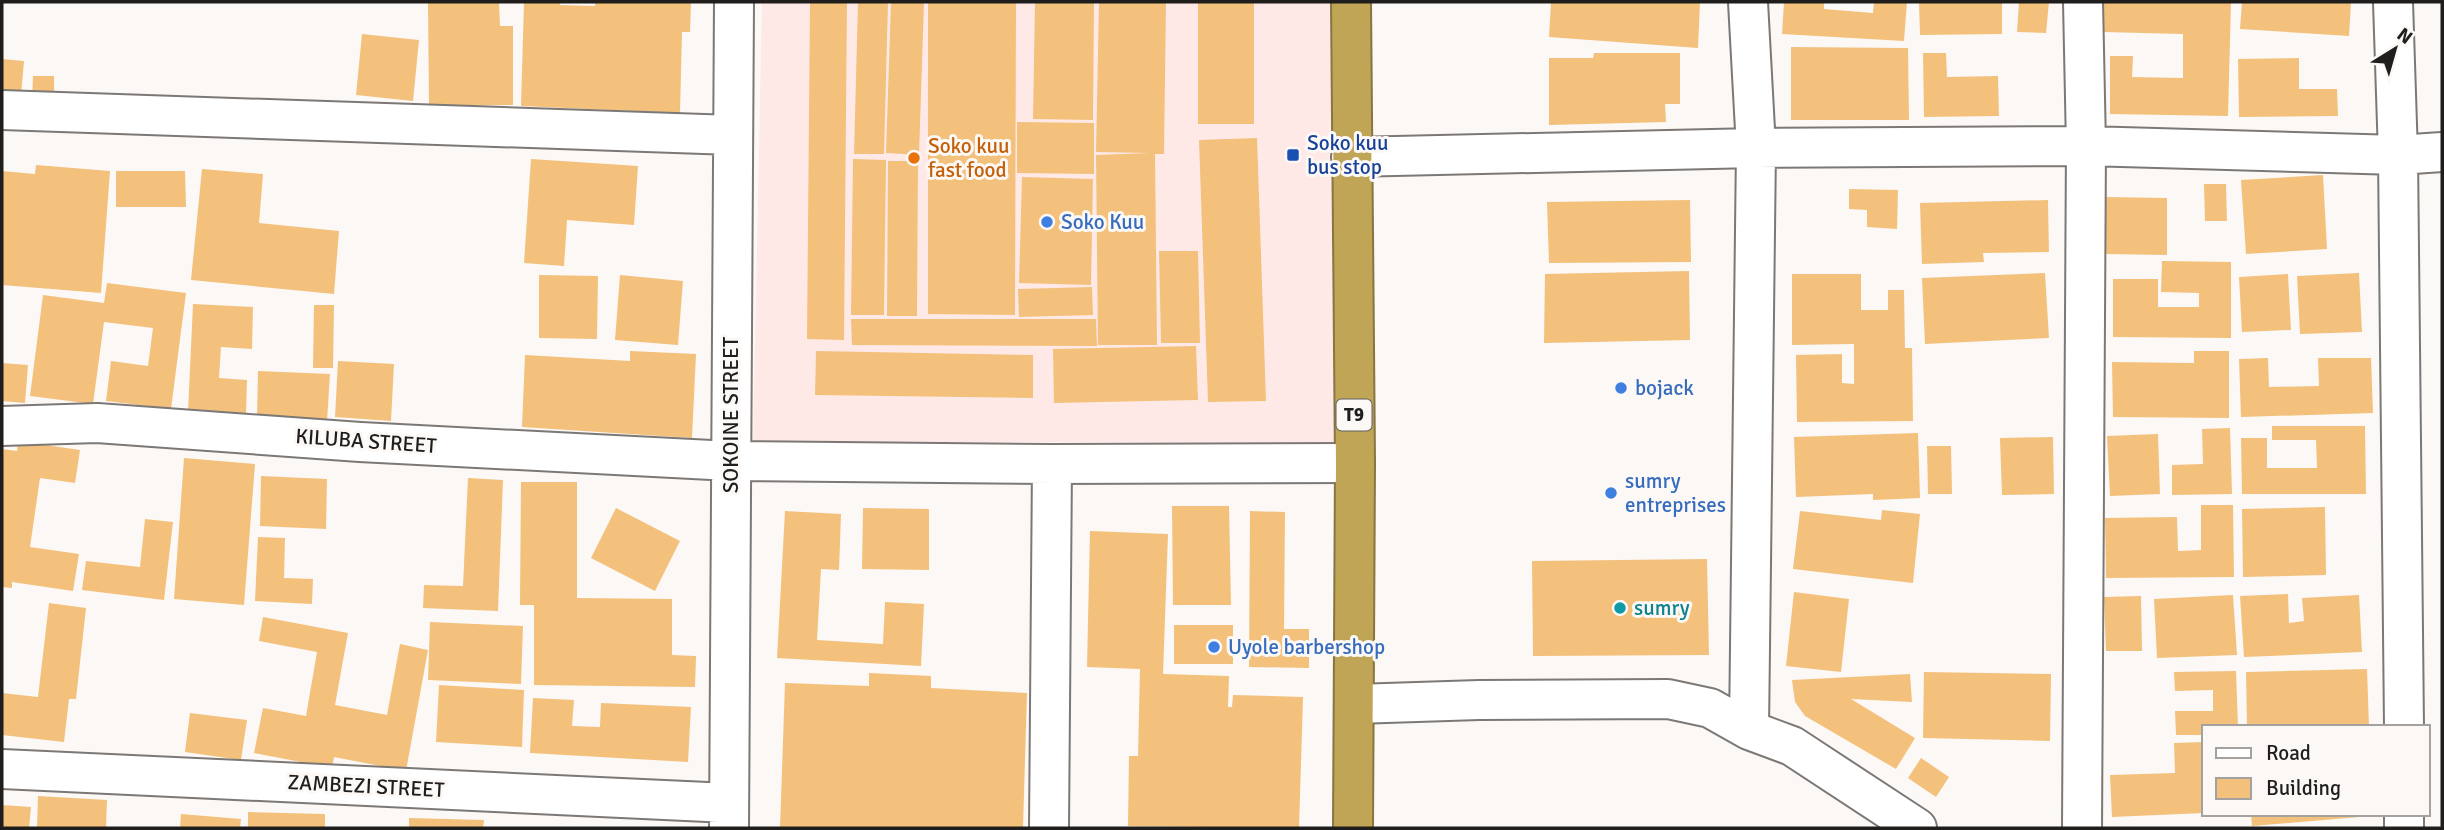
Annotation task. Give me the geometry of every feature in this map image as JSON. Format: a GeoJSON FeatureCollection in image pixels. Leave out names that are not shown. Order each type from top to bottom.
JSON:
{"type":"FeatureCollection","features":[{"type":"Feature","properties":{"kind":"highway","name":"T9"},"geometry":{"type":"LineString","coordinates":[[1351,2],[1355,704],[1353,828]]}},
{"type":"Feature","properties":{"kind":"street","name":"SOKOINE STREET"},"geometry":{"type":"LineString","coordinates":[[729,816],[734,2]]}},
{"type":"Feature","properties":{"kind":"street"},"geometry":{"type":"LineString","coordinates":[[1748,2],[1756,148],[1749,730]]}},
{"type":"Feature","properties":{"kind":"street"},"geometry":{"type":"LineString","coordinates":[[2082,828],[2086,146],[2083,2]]}},
{"type":"Feature","properties":{"kind":"street"},"geometry":{"type":"LineString","coordinates":[[2393,2],[2398,155],[2404,725]]}},
{"type":"Feature","properties":{"kind":"street"},"geometry":{"type":"LineString","coordinates":[[2,110],[733,135]]}},
{"type":"Feature","properties":{"kind":"street"},"geometry":{"type":"LineString","coordinates":[[1351,158],[1756,148],[2086,146],[2398,155],[2442,152]]}},
{"type":"Feature","properties":{"kind":"street","name":"KILUBA STREET"},"geometry":{"type":"LineString","coordinates":[[2,426],[97,423],[374,442],[731,461],[1354,463]]}},
{"type":"Feature","properties":{"kind":"street"},"geometry":{"type":"LineString","coordinates":[[1049,828],[1052,464]]}},
{"type":"Feature","properties":{"kind":"street"},"geometry":{"type":"LineString","coordinates":[[1355,704],[1668,699],[1710,708],[1749,730],[1792,746],[1917,828]]}},
{"type":"Feature","properties":{"kind":"street","name":"ZAMBEZI STREET"},"geometry":{"type":"LineString","coordinates":[[2,769],[729,816]]}},
{"type":"Feature","properties":{"kind":"shaded area","name":"Soko Kuu"},"geometry":{"type":"Polygon","coordinates":[[[762,2],[1336,2],[1335,442],[753,442],[762,2]]]}},
{"type":"Feature","properties":{"kind":"building"},"geometry":{"type":"Polygon","coordinates":[[[428,2],[499,2],[500,26],[513,26],[513,105],[429,106],[428,2]]]}},
{"type":"Feature","properties":{"kind":"building"},"geometry":{"type":"Polygon","coordinates":[[[524,2],[595,6],[595,2],[691,2],[690,32],[682,32],[680,113],[521,106],[524,2]]]}},
{"type":"Feature","properties":{"kind":"building"},"geometry":{"type":"Polygon","coordinates":[[[810,2],[847,2],[844,340],[807,339],[810,2]]]}},
{"type":"Feature","properties":{"kind":"building"},"geometry":{"type":"Polygon","coordinates":[[[858,2],[888,2],[884,154],[854,154],[858,2]]]}},
{"type":"Feature","properties":{"kind":"building"},"geometry":{"type":"Polygon","coordinates":[[[891,2],[924,2],[919,155],[886,153],[891,2]]]}},
{"type":"Feature","properties":{"kind":"building"},"geometry":{"type":"Polygon","coordinates":[[[928,2],[1016,2],[1015,315],[928,314],[928,2]]]}},
{"type":"Feature","properties":{"kind":"building"},"geometry":{"type":"Polygon","coordinates":[[[1035,2],[1094,2],[1093,120],[1033,119],[1035,2]]]}},
{"type":"Feature","properties":{"kind":"building"},"geometry":{"type":"Polygon","coordinates":[[[1099,2],[1166,2],[1164,154],[1155,154],[1157,345],[1098,345],[1096,155],[1149,153],[1096,152],[1099,2]]]}},
{"type":"Feature","properties":{"kind":"building"},"geometry":{"type":"Polygon","coordinates":[[[1198,2],[1254,2],[1254,124],[1198,124],[1198,2]]]}},
{"type":"Feature","properties":{"kind":"building"},"geometry":{"type":"Polygon","coordinates":[[[1551,2],[1700,2],[1698,48],[1549,37],[1551,2]]]}},
{"type":"Feature","properties":{"kind":"building"},"geometry":{"type":"Polygon","coordinates":[[[1784,2],[1824,2],[1824,9],[1873,13],[1874,2],[1907,2],[1904,41],[1782,34],[1784,2]]]}},
{"type":"Feature","properties":{"kind":"building"},"geometry":{"type":"Polygon","coordinates":[[[1919,2],[2002,2],[2002,34],[1920,35],[1919,2]]]}},
{"type":"Feature","properties":{"kind":"building"},"geometry":{"type":"Polygon","coordinates":[[[2019,2],[2049,2],[2046,33],[2017,32],[2019,2]]]}},
{"type":"Feature","properties":{"kind":"building"},"geometry":{"type":"Polygon","coordinates":[[[2103,2],[2231,2],[2228,116],[2110,114],[2110,56],[2133,56],[2132,77],[2183,78],[2183,34],[2103,32],[2103,2]]]}},
{"type":"Feature","properties":{"kind":"building"},"geometry":{"type":"Polygon","coordinates":[[[2242,2],[2351,2],[2349,36],[2240,29],[2242,2]]]}},
{"type":"Feature","properties":{"kind":"building"},"geometry":{"type":"Polygon","coordinates":[[[362,34],[419,40],[413,101],[356,95],[362,34]]]}},
{"type":"Feature","properties":{"kind":"building"},"geometry":{"type":"Polygon","coordinates":[[[1791,47],[1908,48],[1909,120],[1791,120],[1791,47]]]}},
{"type":"Feature","properties":{"kind":"building"},"geometry":{"type":"Polygon","coordinates":[[[1594,53],[1680,53],[1680,104],[1665,104],[1666,122],[1549,125],[1549,58],[1593,58],[1594,53]]]}},
{"type":"Feature","properties":{"kind":"building"},"geometry":{"type":"Polygon","coordinates":[[[1923,53],[1946,53],[1947,77],[1998,76],[1999,116],[1924,117],[1923,53]]]}},
{"type":"Feature","properties":{"kind":"building"},"geometry":{"type":"Polygon","coordinates":[[[2299,58],[2299,89],[2337,89],[2338,116],[2239,117],[2238,59],[2299,58]]]}},
{"type":"Feature","properties":{"kind":"building"},"geometry":{"type":"Polygon","coordinates":[[[2,59],[24,61],[21,95],[2,93],[2,59]]]}},
{"type":"Feature","properties":{"kind":"building"},"geometry":{"type":"Polygon","coordinates":[[[33,76],[54,76],[54,103],[32,103],[33,76]]]}},
{"type":"Feature","properties":{"kind":"building"},"geometry":{"type":"Polygon","coordinates":[[[1017,122],[1094,123],[1094,174],[1017,173],[1017,122]]]}},
{"type":"Feature","properties":{"kind":"building"},"geometry":{"type":"Polygon","coordinates":[[[1257,138],[1266,401],[1208,402],[1199,140],[1257,138]]]}},
{"type":"Feature","properties":{"kind":"building"},"geometry":{"type":"Polygon","coordinates":[[[531,159],[638,166],[634,225],[567,220],[564,266],[524,263],[531,159]]]}},
{"type":"Feature","properties":{"kind":"building"},"geometry":{"type":"Polygon","coordinates":[[[853,159],[886,160],[884,315],[851,315],[853,159]]]}},
{"type":"Feature","properties":{"kind":"building"},"geometry":{"type":"Polygon","coordinates":[[[888,161],[918,161],[917,316],[887,316],[888,161]]]}},
{"type":"Feature","properties":{"kind":"building"},"geometry":{"type":"Polygon","coordinates":[[[36,165],[110,171],[101,293],[2,285],[2,171],[35,174],[36,165]]]}},
{"type":"Feature","properties":{"kind":"building"},"geometry":{"type":"Polygon","coordinates":[[[202,169],[263,174],[259,223],[339,231],[334,294],[191,280],[202,169]]]}},
{"type":"Feature","properties":{"kind":"building"},"geometry":{"type":"Polygon","coordinates":[[[116,171],[185,171],[186,207],[116,207],[116,171]]]}},
{"type":"Feature","properties":{"kind":"building"},"geometry":{"type":"Polygon","coordinates":[[[2323,175],[2327,249],[2246,254],[2241,180],[2323,175]]]}},
{"type":"Feature","properties":{"kind":"building"},"geometry":{"type":"Polygon","coordinates":[[[1022,177],[1093,179],[1091,285],[1019,283],[1022,177]]]}},
{"type":"Feature","properties":{"kind":"building"},"geometry":{"type":"Polygon","coordinates":[[[2204,184],[2226,184],[2227,221],[2205,221],[2204,184]]]}},
{"type":"Feature","properties":{"kind":"building"},"geometry":{"type":"Polygon","coordinates":[[[1849,189],[1898,190],[1897,229],[1867,227],[1867,210],[1849,209],[1849,189]]]}},
{"type":"Feature","properties":{"kind":"building"},"geometry":{"type":"Polygon","coordinates":[[[2106,197],[2167,198],[2167,255],[2106,254],[2106,197]]]}},
{"type":"Feature","properties":{"kind":"building"},"geometry":{"type":"Polygon","coordinates":[[[1690,200],[1691,262],[1549,263],[1547,202],[1690,200]]]}},
{"type":"Feature","properties":{"kind":"building"},"geometry":{"type":"Polygon","coordinates":[[[2048,200],[2049,252],[1983,253],[1984,262],[1922,264],[1920,203],[2048,200]]]}},
{"type":"Feature","properties":{"kind":"building"},"geometry":{"type":"Polygon","coordinates":[[[1159,251],[1198,251],[1200,343],[1161,343],[1159,251]]]}},
{"type":"Feature","properties":{"kind":"building"},"geometry":{"type":"Polygon","coordinates":[[[2162,261],[2231,262],[2231,338],[2113,337],[2113,279],[2158,279],[2158,307],[2199,307],[2199,293],[2161,292],[2162,261]]]}},
{"type":"Feature","properties":{"kind":"building"},"geometry":{"type":"Polygon","coordinates":[[[1689,271],[1690,340],[1544,343],[1545,274],[1689,271]]]}},
{"type":"Feature","properties":{"kind":"building"},"geometry":{"type":"Polygon","coordinates":[[[2045,273],[2049,338],[1925,344],[1922,278],[2045,273]]]}},
{"type":"Feature","properties":{"kind":"building"},"geometry":{"type":"Polygon","coordinates":[[[2359,273],[2362,332],[2300,334],[2297,276],[2359,273]]]}},
{"type":"Feature","properties":{"kind":"building"},"geometry":{"type":"Polygon","coordinates":[[[1792,274],[1861,274],[1861,310],[1888,310],[1888,290],[1904,290],[1905,348],[1912,348],[1913,421],[1797,422],[1796,355],[1842,354],[1842,383],[1854,384],[1854,344],[1792,345],[1792,274]]]}},
{"type":"Feature","properties":{"kind":"building"},"geometry":{"type":"Polygon","coordinates":[[[2288,274],[2291,330],[2242,332],[2239,277],[2288,274]]]}},
{"type":"Feature","properties":{"kind":"building"},"geometry":{"type":"Polygon","coordinates":[[[539,275],[598,276],[597,339],[539,338],[539,275]]]}},
{"type":"Feature","properties":{"kind":"building"},"geometry":{"type":"Polygon","coordinates":[[[620,275],[683,281],[678,345],[615,340],[620,275]]]}},
{"type":"Feature","properties":{"kind":"building"},"geometry":{"type":"Polygon","coordinates":[[[107,283],[186,293],[171,409],[106,401],[111,361],[148,366],[153,328],[104,322],[93,404],[30,396],[43,295],[104,303],[107,283]]]}},
{"type":"Feature","properties":{"kind":"building"},"geometry":{"type":"Polygon","coordinates":[[[1092,287],[1093,315],[1019,317],[1018,289],[1092,287]]]}},
{"type":"Feature","properties":{"kind":"building"},"geometry":{"type":"Polygon","coordinates":[[[193,304],[253,307],[252,349],[221,347],[219,378],[247,380],[246,415],[188,412],[193,304]]]}},
{"type":"Feature","properties":{"kind":"building"},"geometry":{"type":"Polygon","coordinates":[[[314,305],[334,305],[333,368],[313,368],[314,305]]]}},
{"type":"Feature","properties":{"kind":"building"},"geometry":{"type":"Polygon","coordinates":[[[851,319],[1096,319],[1097,346],[852,345],[851,319]]]}},
{"type":"Feature","properties":{"kind":"building"},"geometry":{"type":"Polygon","coordinates":[[[1196,346],[1198,400],[1054,403],[1053,349],[1196,346]]]}},
{"type":"Feature","properties":{"kind":"building"},"geometry":{"type":"Polygon","coordinates":[[[630,351],[696,354],[692,438],[522,427],[525,355],[630,361],[630,351]]]}},
{"type":"Feature","properties":{"kind":"building"},"geometry":{"type":"Polygon","coordinates":[[[816,351],[1033,355],[1033,398],[815,395],[816,351]]]}},
{"type":"Feature","properties":{"kind":"building"},"geometry":{"type":"Polygon","coordinates":[[[2194,351],[2229,351],[2229,418],[2113,417],[2112,362],[2194,363],[2194,351]]]}},
{"type":"Feature","properties":{"kind":"building"},"geometry":{"type":"Polygon","coordinates":[[[2268,358],[2269,387],[2319,386],[2318,358],[2371,358],[2373,413],[2241,417],[2239,359],[2268,358]]]}},
{"type":"Feature","properties":{"kind":"building"},"geometry":{"type":"Polygon","coordinates":[[[338,361],[394,364],[391,421],[335,417],[338,361]]]}},
{"type":"Feature","properties":{"kind":"building"},"geometry":{"type":"Polygon","coordinates":[[[2,363],[28,365],[25,403],[2,401],[2,363]]]}},
{"type":"Feature","properties":{"kind":"building"},"geometry":{"type":"Polygon","coordinates":[[[258,371],[330,374],[327,421],[257,417],[258,371]]]}},
{"type":"Feature","properties":{"kind":"building"},"geometry":{"type":"Polygon","coordinates":[[[2272,426],[2365,426],[2366,494],[2242,494],[2241,438],[2267,438],[2267,468],[2317,468],[2316,440],[2272,440],[2272,426]]]}},
{"type":"Feature","properties":{"kind":"building"},"geometry":{"type":"Polygon","coordinates":[[[2230,428],[2232,494],[2172,495],[2172,465],[2203,464],[2202,429],[2230,428]]]}},
{"type":"Feature","properties":{"kind":"building"},"geometry":{"type":"Polygon","coordinates":[[[1918,433],[1920,498],[1873,500],[1873,494],[1796,497],[1794,437],[1918,433]]]}},
{"type":"Feature","properties":{"kind":"building"},"geometry":{"type":"Polygon","coordinates":[[[2158,434],[2160,494],[2110,496],[2107,436],[2158,434]]]}},
{"type":"Feature","properties":{"kind":"building"},"geometry":{"type":"Polygon","coordinates":[[[2053,437],[2054,494],[2002,495],[2000,438],[2053,437]]]}},
{"type":"Feature","properties":{"kind":"building"},"geometry":{"type":"Polygon","coordinates":[[[18,441],[80,450],[75,483],[40,478],[30,547],[79,554],[73,591],[12,582],[12,588],[2,587],[2,449],[17,451],[18,441]]]}},
{"type":"Feature","properties":{"kind":"building"},"geometry":{"type":"Polygon","coordinates":[[[1927,446],[1951,446],[1952,494],[1928,494],[1927,446]]]}},
{"type":"Feature","properties":{"kind":"building"},"geometry":{"type":"Polygon","coordinates":[[[184,458],[255,464],[244,605],[174,599],[184,458]]]}},
{"type":"Feature","properties":{"kind":"building"},"geometry":{"type":"Polygon","coordinates":[[[261,476],[327,479],[326,529],[260,526],[261,476]]]}},
{"type":"Feature","properties":{"kind":"building"},"geometry":{"type":"Polygon","coordinates":[[[468,478],[503,480],[498,611],[423,608],[424,585],[463,586],[468,478]]]}},
{"type":"Feature","properties":{"kind":"building"},"geometry":{"type":"Polygon","coordinates":[[[521,482],[577,482],[577,598],[672,599],[672,655],[696,656],[695,687],[534,685],[534,605],[520,605],[521,482]]]}},
{"type":"Feature","properties":{"kind":"building"},"geometry":{"type":"Polygon","coordinates":[[[2201,505],[2233,505],[2234,577],[2106,578],[2105,518],[2177,517],[2178,551],[2201,550],[2201,505]]]}},
{"type":"Feature","properties":{"kind":"building"},"geometry":{"type":"Polygon","coordinates":[[[1172,506],[1229,506],[1231,605],[1173,605],[1172,506]]]}},
{"type":"Feature","properties":{"kind":"building"},"geometry":{"type":"Polygon","coordinates":[[[2325,507],[2326,575],[2243,577],[2242,509],[2325,507]]]}},
{"type":"Feature","properties":{"kind":"building"},"geometry":{"type":"Polygon","coordinates":[[[616,508],[680,541],[655,591],[591,558],[616,508]]]}},
{"type":"Feature","properties":{"kind":"building"},"geometry":{"type":"Polygon","coordinates":[[[863,508],[929,509],[929,570],[862,569],[863,508]]]}},
{"type":"Feature","properties":{"kind":"building"},"geometry":{"type":"Polygon","coordinates":[[[1882,510],[1920,514],[1913,583],[1793,569],[1800,511],[1881,520],[1882,510]]]}},
{"type":"Feature","properties":{"kind":"building"},"geometry":{"type":"Polygon","coordinates":[[[785,511],[841,514],[839,570],[821,569],[817,640],[883,644],[885,602],[924,604],[921,666],[777,658],[785,511]]]}},
{"type":"Feature","properties":{"kind":"building"},"geometry":{"type":"Polygon","coordinates":[[[1250,511],[1285,512],[1284,629],[1309,629],[1309,668],[1249,667],[1250,511]]]}},
{"type":"Feature","properties":{"kind":"building"},"geometry":{"type":"Polygon","coordinates":[[[145,519],[173,522],[164,600],[82,590],[86,561],[140,567],[145,519]]]}},
{"type":"Feature","properties":{"kind":"building"},"geometry":{"type":"Polygon","coordinates":[[[1090,531],[1168,534],[1163,674],[1229,676],[1228,707],[1232,707],[1233,695],[1303,697],[1299,828],[1128,826],[1129,756],[1138,756],[1140,669],[1087,667],[1090,531]]]}},
{"type":"Feature","properties":{"kind":"building"},"geometry":{"type":"Polygon","coordinates":[[[258,537],[285,538],[284,578],[313,579],[312,604],[255,601],[258,537]]]}},
{"type":"Feature","properties":{"kind":"building","name":"sumry"},"geometry":{"type":"Polygon","coordinates":[[[1707,559],[1709,655],[1533,656],[1532,561],[1707,559]]]}},
{"type":"Feature","properties":{"kind":"building"},"geometry":{"type":"Polygon","coordinates":[[[1794,592],[1849,599],[1841,672],[1786,666],[1794,592]]]}},
{"type":"Feature","properties":{"kind":"building"},"geometry":{"type":"Polygon","coordinates":[[[2288,594],[2289,623],[2304,621],[2302,598],[2359,595],[2362,652],[2244,657],[2240,596],[2288,594]]]}},
{"type":"Feature","properties":{"kind":"building"},"geometry":{"type":"Polygon","coordinates":[[[2233,595],[2237,655],[2157,658],[2154,599],[2233,595]]]}},
{"type":"Feature","properties":{"kind":"building"},"geometry":{"type":"Polygon","coordinates":[[[2141,596],[2142,651],[2106,651],[2104,597],[2141,596]]]}},
{"type":"Feature","properties":{"kind":"building"},"geometry":{"type":"Polygon","coordinates":[[[49,603],[86,608],[76,699],[69,699],[64,742],[2,735],[2,693],[38,697],[49,603]]]}},
{"type":"Feature","properties":{"kind":"building"},"geometry":{"type":"Polygon","coordinates":[[[263,617],[348,633],[335,705],[387,715],[400,644],[428,650],[406,771],[334,757],[332,768],[254,753],[263,708],[306,716],[317,652],[259,641],[263,617]]]}},
{"type":"Feature","properties":{"kind":"building"},"geometry":{"type":"Polygon","coordinates":[[[430,622],[523,626],[521,684],[428,680],[430,622]]]}},
{"type":"Feature","properties":{"kind":"building"},"geometry":{"type":"Polygon","coordinates":[[[1174,625],[1233,625],[1233,664],[1174,664],[1174,625]]]}},
{"type":"Feature","properties":{"kind":"building"},"geometry":{"type":"Polygon","coordinates":[[[2367,669],[2369,725],[2247,725],[2246,672],[2367,669]]]}},
{"type":"Feature","properties":{"kind":"building"},"geometry":{"type":"Polygon","coordinates":[[[2236,671],[2238,725],[2202,725],[2202,735],[2176,735],[2175,711],[2213,711],[2213,690],[2175,691],[2174,672],[2236,671]]]}},
{"type":"Feature","properties":{"kind":"building"},"geometry":{"type":"Polygon","coordinates":[[[1924,672],[2051,674],[2050,741],[1923,738],[1924,672]]]}},
{"type":"Feature","properties":{"kind":"building"},"geometry":{"type":"Polygon","coordinates":[[[869,673],[931,676],[931,688],[1027,693],[1023,828],[780,828],[785,683],[869,686],[869,673]]]}},
{"type":"Feature","properties":{"kind":"building"},"geometry":{"type":"Polygon","coordinates":[[[1910,674],[1912,702],[1851,699],[1915,738],[1896,769],[1805,716],[1795,702],[1792,680],[1910,674]]]}},
{"type":"Feature","properties":{"kind":"building"},"geometry":{"type":"Polygon","coordinates":[[[439,685],[524,690],[522,747],[436,742],[439,685]]]}},
{"type":"Feature","properties":{"kind":"building"},"geometry":{"type":"Polygon","coordinates":[[[533,698],[574,700],[572,726],[600,727],[601,703],[691,707],[688,762],[530,753],[533,698]]]}},
{"type":"Feature","properties":{"kind":"building"},"geometry":{"type":"Polygon","coordinates":[[[190,713],[247,720],[241,760],[185,752],[190,713]]]}},
{"type":"Feature","properties":{"kind":"building"},"geometry":{"type":"Polygon","coordinates":[[[2202,742],[2202,813],[2112,817],[2110,775],[2175,773],[2174,743],[2202,742]]]}},
{"type":"Feature","properties":{"kind":"building"},"geometry":{"type":"Polygon","coordinates":[[[1921,758],[1949,777],[1936,797],[1908,778],[1921,758]]]}},
{"type":"Feature","properties":{"kind":"building"},"geometry":{"type":"Polygon","coordinates":[[[38,796],[107,800],[106,828],[37,828],[38,796]]]}},
{"type":"Feature","properties":{"kind":"building"},"geometry":{"type":"Polygon","coordinates":[[[2,805],[31,807],[29,828],[2,828],[2,805]]]}},
{"type":"Feature","properties":{"kind":"building"},"geometry":{"type":"Polygon","coordinates":[[[248,812],[325,814],[325,828],[248,828],[248,812]]]}},
{"type":"Feature","properties":{"kind":"building"},"geometry":{"type":"Polygon","coordinates":[[[181,814],[241,819],[240,828],[180,828],[181,814]]]}},
{"type":"Feature","properties":{"kind":"building"},"geometry":{"type":"Polygon","coordinates":[[[2251,816],[2371,816],[2252,826],[2251,816]]]}},
{"type":"Feature","properties":{"kind":"building"},"geometry":{"type":"Polygon","coordinates":[[[409,818],[484,820],[483,828],[409,828],[409,818]]]}},
{"type":"Feature","properties":{"kind":"place","name":"Soko kuu bus stop"},"geometry":{"type":"Point","coordinates":[1293,155]}},
{"type":"Feature","properties":{"kind":"place","name":"Soko kuu fast food"},"geometry":{"type":"Point","coordinates":[914,158]}},
{"type":"Feature","properties":{"kind":"place","name":"Soko Kuu"},"geometry":{"type":"Point","coordinates":[1047,222]}},
{"type":"Feature","properties":{"kind":"place","name":"bojack"},"geometry":{"type":"Point","coordinates":[1621,388]}},
{"type":"Feature","properties":{"kind":"place","name":"sumry entreprises"},"geometry":{"type":"Point","coordinates":[1611,493]}},
{"type":"Feature","properties":{"kind":"place","name":"sumry"},"geometry":{"type":"Point","coordinates":[1620,608]}},
{"type":"Feature","properties":{"kind":"place","name":"Uyole barbershop"},"geometry":{"type":"Point","coordinates":[1214,647]}}]}
